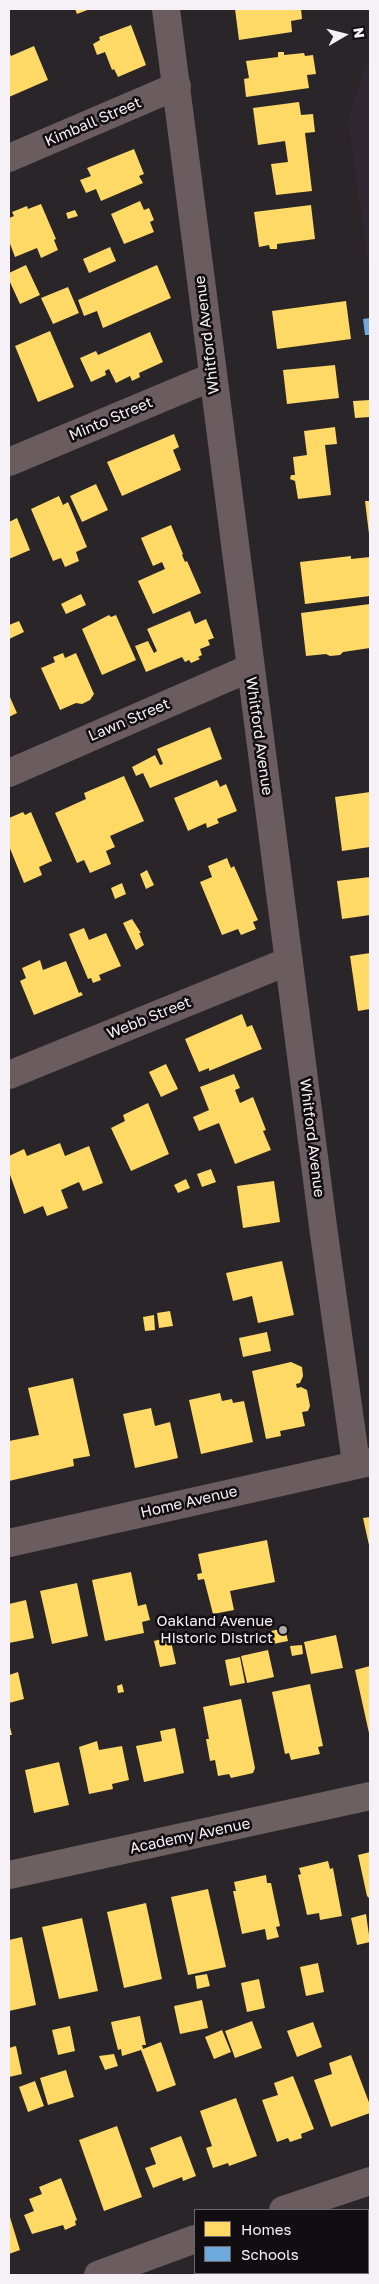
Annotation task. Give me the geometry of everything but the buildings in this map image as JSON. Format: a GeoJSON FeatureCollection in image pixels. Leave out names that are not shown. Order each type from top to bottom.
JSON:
{"type":"FeatureCollection","features":[{"type":"Feature","properties":{"kind":"street","name":"Whitford Avenue"},"geometry":{"type":"LineString","coordinates":[[166,9],[212,377],[289,961],[363,1462]]}},
{"type":"Feature","properties":{"kind":"street","name":"Kimball Street"},"geometry":{"type":"LineString","coordinates":[[9,158],[177,86]]}},
{"type":"Feature","properties":{"kind":"street","name":"Minto Street"},"geometry":{"type":"LineString","coordinates":[[9,462],[212,377]]}},
{"type":"Feature","properties":{"kind":"street","name":"Lawn Street"},"geometry":{"type":"LineString","coordinates":[[9,773],[250,668]]}},
{"type":"Feature","properties":{"kind":"street","name":"Webb Street"},"geometry":{"type":"LineString","coordinates":[[9,1075],[289,961]]}},
{"type":"Feature","properties":{"kind":"street","name":"Home Avenue"},"geometry":{"type":"LineString","coordinates":[[9,1543],[363,1462]]}},
{"type":"Feature","properties":{"kind":"street","name":"Academy Avenue"},"geometry":{"type":"LineString","coordinates":[[9,1875],[370,1796]]}},
{"type":"Feature","properties":{"kind":"street"},"geometry":{"type":"LineString","coordinates":[[286,2209],[370,2182]]}},
{"type":"Feature","properties":{"kind":"street"},"geometry":{"type":"LineString","coordinates":[[98,2275],[194,2239]]}},
{"type":"Feature","properties":{"kind":"shaded area"},"geometry":{"type":"Polygon","coordinates":[[[366,64],[370,64],[370,276],[348,120],[366,64]]]}},
{"type":"Feature","properties":{"kind":"place","name":"Oakland Avenue Historic District"},"geometry":{"type":"Point","coordinates":[283,1630]}}]}
